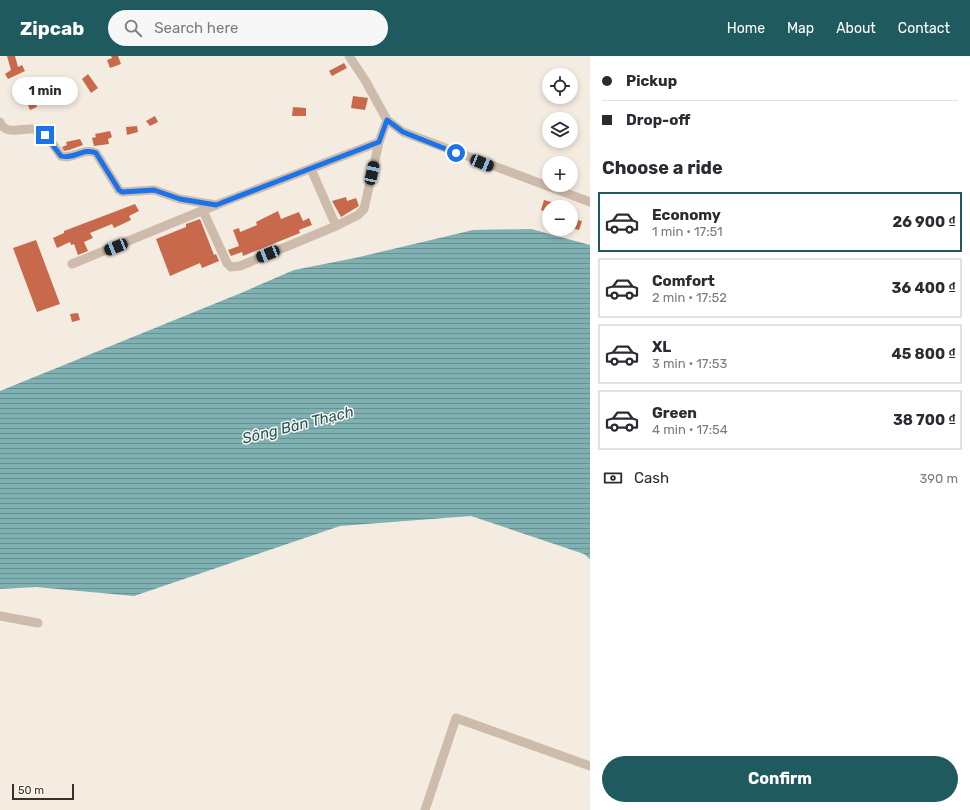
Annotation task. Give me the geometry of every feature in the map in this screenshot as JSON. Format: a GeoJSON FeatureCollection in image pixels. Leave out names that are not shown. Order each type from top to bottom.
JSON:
{"type":"FeatureCollection","features":[{"type":"Feature","properties":{"kind":"street"},"geometry":{"type":"LineString","coordinates":[[349,56],[368,85],[387,120],[403,132],[590,202]]}},
{"type":"Feature","properties":{"kind":"street"},"geometry":{"type":"LineString","coordinates":[[203,211],[227,263],[231,266],[240,266],[336,226],[358,215],[364,209],[379,142],[387,120]]}},
{"type":"Feature","properties":{"kind":"street"},"geometry":{"type":"LineString","coordinates":[[0,122],[3,127],[9,130],[33,128],[41,131],[61,156],[67,157],[87,151],[96,153],[119,190],[122,192],[154,190],[180,199],[216,205]]}},
{"type":"Feature","properties":{"kind":"street"},"geometry":{"type":"LineString","coordinates":[[72,264],[216,205],[379,142]]}},
{"type":"Feature","properties":{"kind":"street"},"geometry":{"type":"LineString","coordinates":[[312,169],[336,226]]}},
{"type":"Feature","properties":{"kind":"street"},"geometry":{"type":"LineString","coordinates":[[0,616],[38,623]]}},
{"type":"Feature","properties":{"kind":"street"},"geometry":{"type":"LineString","coordinates":[[425,810],[456,718],[590,766]]}},
{"type":"Feature","properties":{"kind":"water","name":"Sông Bàn Thạch"},"geometry":{"type":"Polygon","coordinates":[[[531,229],[542,232],[542,236],[557,236],[590,245],[590,559],[584,554],[471,516],[340,526],[134,596],[36,587],[0,589],[0,391],[294,270],[355,258],[473,230],[531,229]]]}},
{"type":"Feature","properties":{"kind":"building"},"geometry":{"type":"Polygon","coordinates":[[[7,56],[15,56],[18,67],[22,65],[25,71],[8,79],[5,74],[11,70],[7,56]]]}},
{"type":"Feature","properties":{"kind":"building"},"geometry":{"type":"Polygon","coordinates":[[[111,56],[118,56],[121,64],[110,68],[107,60],[112,58],[111,56]]]}},
{"type":"Feature","properties":{"kind":"building"},"geometry":{"type":"Polygon","coordinates":[[[344,63],[347,68],[332,76],[329,71],[344,63]]]}},
{"type":"Feature","properties":{"kind":"building"},"geometry":{"type":"Polygon","coordinates":[[[88,74],[98,88],[91,93],[82,79],[88,74]]]}},
{"type":"Feature","properties":{"kind":"building"},"geometry":{"type":"Polygon","coordinates":[[[32,88],[37,107],[30,110],[27,103],[25,103],[22,91],[32,88]]]}},
{"type":"Feature","properties":{"kind":"building"},"geometry":{"type":"Polygon","coordinates":[[[353,96],[368,98],[365,110],[351,108],[353,96]]]}},
{"type":"Feature","properties":{"kind":"building"},"geometry":{"type":"Polygon","coordinates":[[[293,107],[306,108],[306,116],[292,116],[293,107]]]}},
{"type":"Feature","properties":{"kind":"building"},"geometry":{"type":"Polygon","coordinates":[[[155,116],[158,122],[150,126],[146,121],[155,116]]]}},
{"type":"Feature","properties":{"kind":"building"},"geometry":{"type":"Polygon","coordinates":[[[137,126],[138,132],[127,135],[126,127],[137,126]]]}},
{"type":"Feature","properties":{"kind":"building"},"geometry":{"type":"Polygon","coordinates":[[[110,131],[112,137],[108,139],[109,144],[94,146],[92,138],[96,137],[95,134],[110,131]]]}},
{"type":"Feature","properties":{"kind":"building"},"geometry":{"type":"Polygon","coordinates":[[[80,139],[83,145],[64,151],[62,147],[67,145],[66,142],[80,139]]]}},
{"type":"Feature","properties":{"kind":"building"},"geometry":{"type":"Polygon","coordinates":[[[346,197],[347,201],[356,198],[359,206],[341,217],[332,201],[346,197]]]}},
{"type":"Feature","properties":{"kind":"building"},"geometry":{"type":"Polygon","coordinates":[[[135,204],[139,211],[129,216],[131,220],[114,228],[112,224],[90,233],[93,238],[84,242],[88,251],[78,255],[74,244],[71,245],[70,242],[57,248],[53,238],[64,233],[64,231],[135,204]]]}},
{"type":"Feature","properties":{"kind":"building"},"geometry":{"type":"Polygon","coordinates":[[[278,211],[281,219],[299,212],[303,221],[309,218],[312,225],[299,230],[300,233],[243,256],[242,252],[231,256],[228,250],[239,246],[233,230],[239,228],[240,232],[257,225],[256,222],[278,211]]]}},
{"type":"Feature","properties":{"kind":"building"},"geometry":{"type":"Polygon","coordinates":[[[200,219],[214,255],[216,254],[219,261],[202,268],[200,263],[170,276],[156,239],[186,227],[186,224],[200,219]]]}},
{"type":"Feature","properties":{"kind":"building"},"geometry":{"type":"Polygon","coordinates":[[[578,220],[582,221],[578,230],[578,220]]]}},
{"type":"Feature","properties":{"kind":"building"},"geometry":{"type":"Polygon","coordinates":[[[36,240],[60,304],[37,312],[13,248],[36,240]]]}},
{"type":"Feature","properties":{"kind":"building"},"geometry":{"type":"Polygon","coordinates":[[[78,313],[80,320],[72,322],[70,314],[78,313]]]}},
{"type":"Feature","properties":{"kind":"route"},"geometry":{"type":"LineString","coordinates":[[45,135],[61,156],[67,157],[87,151],[96,153],[100,157],[119,190],[122,192],[126,193],[140,190],[154,190],[180,199],[216,205],[379,142],[387,120],[392,126],[403,132],[456,153]]}}]}
